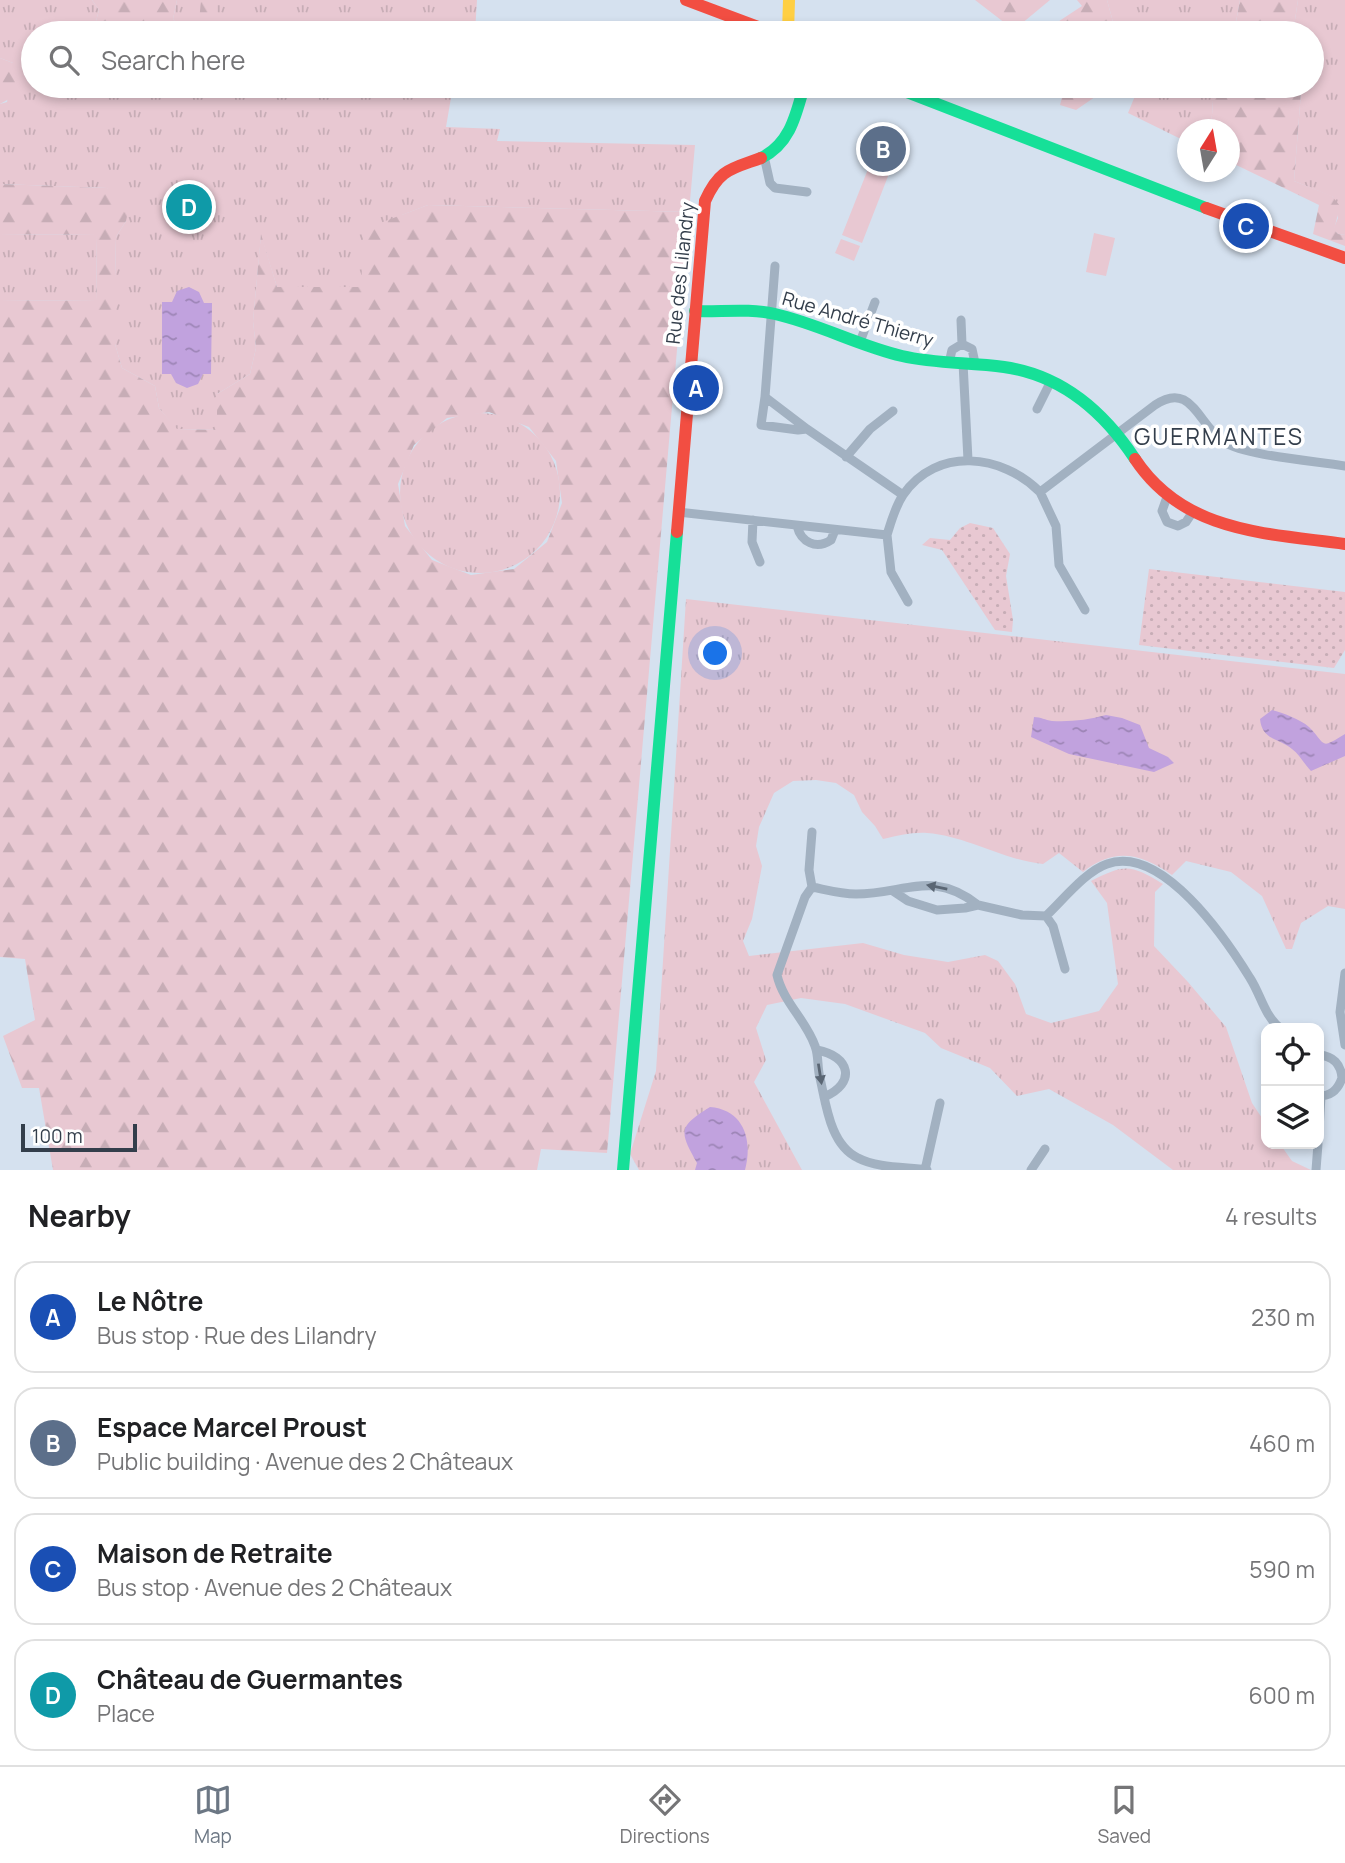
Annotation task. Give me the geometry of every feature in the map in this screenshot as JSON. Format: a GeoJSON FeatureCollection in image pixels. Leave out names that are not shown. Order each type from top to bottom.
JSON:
{"type":"FeatureCollection","features":[{"type":"Feature","properties":{"kind":"main road"},"geometry":{"type":"LineString","coordinates":[[686,0],[742,21]]}},
{"type":"Feature","properties":{"kind":"main road"},"geometry":{"type":"LineString","coordinates":[[788,21],[789,0]]}},
{"type":"Feature","properties":{"kind":"main road","name":"Rue des Lilandry"},"geometry":{"type":"LineString","coordinates":[[624,1170],[702,218],[714,180],[730,168],[764,156],[783,144],[800,98]]}},
{"type":"Feature","properties":{"kind":"main road"},"geometry":{"type":"LineString","coordinates":[[922,98],[1233,218],[1345,258]]}},
{"type":"Feature","properties":{"kind":"main road","name":"Rue André Thierry"},"geometry":{"type":"LineString","coordinates":[[695,311],[771,314],[921,360],[1018,369],[1051,381],[1087,403],[1117,433],[1151,482],[1167,497],[1192,513],[1225,526],[1345,544]]}},
{"type":"Feature","properties":{"kind":"street"},"geometry":{"type":"LineString","coordinates":[[764,156],[770,183],[775,188],[807,192]]}},
{"type":"Feature","properties":{"kind":"street"},"geometry":{"type":"LineString","coordinates":[[775,266],[761,425],[807,429]]}},
{"type":"Feature","properties":{"kind":"street"},"geometry":{"type":"LineString","coordinates":[[860,342],[875,302]]}},
{"type":"Feature","properties":{"kind":"street"},"geometry":{"type":"LineString","coordinates":[[961,320],[962,344]]}},
{"type":"Feature","properties":{"kind":"street"},"geometry":{"type":"LineString","coordinates":[[949,363],[951,350],[962,344]]}},
{"type":"Feature","properties":{"kind":"street"},"geometry":{"type":"LineString","coordinates":[[962,344],[972,349],[969,363],[968,460]]}},
{"type":"Feature","properties":{"kind":"street"},"geometry":{"type":"LineString","coordinates":[[1037,409],[1051,381]]}},
{"type":"Feature","properties":{"kind":"street"},"geometry":{"type":"LineString","coordinates":[[1040,492],[1154,405],[1174,396],[1188,401],[1215,436],[1234,447],[1345,466]]}},
{"type":"Feature","properties":{"kind":"street"},"geometry":{"type":"LineString","coordinates":[[765,397],[903,495]]}},
{"type":"Feature","properties":{"kind":"street"},"geometry":{"type":"LineString","coordinates":[[846,457],[870,429],[893,411]]}},
{"type":"Feature","properties":{"kind":"street"},"geometry":{"type":"LineString","coordinates":[[908,602],[891,572],[887,535],[903,495],[930,472],[968,460],[982,460],[1009,469],[1040,492],[1055,526],[1059,565],[1085,610]]}},
{"type":"Feature","properties":{"kind":"street","name":"Rue André Thierry"},"geometry":{"type":"LineString","coordinates":[[1167,497],[1162,511],[1167,522],[1178,526],[1186,522],[1192,513]]}},
{"type":"Feature","properties":{"kind":"street"},"geometry":{"type":"LineString","coordinates":[[678,512],[887,535]]}},
{"type":"Feature","properties":{"kind":"street"},"geometry":{"type":"LineString","coordinates":[[753,520],[752,542],[760,562]]}},
{"type":"Feature","properties":{"kind":"street"},"geometry":{"type":"LineString","coordinates":[[797,526],[801,537],[817,545],[831,540],[835,530]]}},
{"type":"Feature","properties":{"kind":"street"},"geometry":{"type":"LineString","coordinates":[[812,832],[809,870],[813,887]]}},
{"type":"Feature","properties":{"kind":"street"},"geometry":{"type":"LineString","coordinates":[[893,891],[903,886],[941,886],[978,905],[1022,915],[1046,916],[1097,868],[1119,861],[1137,863],[1171,882],[1208,917],[1232,948],[1253,982],[1267,1014],[1275,1023]]}},
{"type":"Feature","properties":{"kind":"street"},"geometry":{"type":"LineString","coordinates":[[813,887],[856,894],[893,891],[908,901],[937,910],[978,905]]}},
{"type":"Feature","properties":{"kind":"street"},"geometry":{"type":"LineString","coordinates":[[813,887],[805,897],[777,975],[780,988],[810,1033],[817,1051],[824,1097],[838,1140],[847,1151],[868,1161],[925,1170],[940,1103]]}},
{"type":"Feature","properties":{"kind":"street"},"geometry":{"type":"LineString","coordinates":[[1046,916],[1053,926],[1065,969]]}},
{"type":"Feature","properties":{"kind":"street"},"geometry":{"type":"LineString","coordinates":[[1332,1058],[1345,1045],[1340,1012],[1345,973]]}},
{"type":"Feature","properties":{"kind":"street"},"geometry":{"type":"LineString","coordinates":[[817,1051],[835,1056],[842,1061],[845,1069],[845,1079],[838,1091],[824,1097]]}},
{"type":"Feature","properties":{"kind":"street"},"geometry":{"type":"LineString","coordinates":[[1324,1056],[1338,1063],[1342,1078],[1335,1091],[1324,1095]]}},
{"type":"Feature","properties":{"kind":"street"},"geometry":{"type":"LineString","coordinates":[[1031,1170],[1045,1149]]}},
{"type":"Feature","properties":{"kind":"street"},"geometry":{"type":"LineString","coordinates":[[1316,1170],[1318,1149]]}},
{"type":"Feature","properties":{"kind":"green space"},"geometry":{"type":"Polygon","coordinates":[[[0,0],[92,0],[99,10],[96,21],[21,21],[21,98],[451,98],[446,127],[500,129],[497,141],[695,145],[689,212],[428,205],[402,215],[364,261],[362,287],[277,287],[261,236],[253,321],[256,348],[250,374],[217,394],[217,430],[176,429],[159,408],[155,386],[122,368],[115,344],[116,237],[126,221],[107,188],[0,184],[0,104],[7,102],[13,63],[0,58],[0,0]]]}},
{"type":"Feature","properties":{"kind":"green space"},"geometry":{"type":"Polygon","coordinates":[[[92,0],[177,0],[174,21],[96,21],[99,10],[92,0]]]}},
{"type":"Feature","properties":{"kind":"green space"},"geometry":{"type":"Polygon","coordinates":[[[177,0],[477,0],[476,21],[173,19],[177,0]]]}},
{"type":"Feature","properties":{"kind":"green space"},"geometry":{"type":"Polygon","coordinates":[[[201,0],[217,0],[216,21],[199,21],[201,0]]]}},
{"type":"Feature","properties":{"kind":"green space"},"geometry":{"type":"Polygon","coordinates":[[[975,0],[1050,0],[1025,21],[1002,21],[975,0]]]}},
{"type":"Feature","properties":{"kind":"green space"},"geometry":{"type":"Polygon","coordinates":[[[1077,0],[1107,0],[1113,21],[1059,21],[1082,6],[1077,0]]]}},
{"type":"Feature","properties":{"kind":"green space"},"geometry":{"type":"Polygon","coordinates":[[[1107,0],[1240,0],[1236,21],[1113,21],[1107,0]]]}},
{"type":"Feature","properties":{"kind":"green space"},"geometry":{"type":"Polygon","coordinates":[[[1240,0],[1298,0],[1295,21],[1236,21],[1240,0]]]}},
{"type":"Feature","properties":{"kind":"green space"},"geometry":{"type":"Polygon","coordinates":[[[1298,0],[1345,0],[1345,235],[1333,230],[1338,218],[1333,197],[1294,181],[1301,98],[1324,98],[1324,21],[1295,21],[1298,0]]]}},
{"type":"Feature","properties":{"kind":"green space"},"geometry":{"type":"Polygon","coordinates":[[[0,58],[13,63],[21,83],[16,95],[0,104],[0,58]]]}},
{"type":"Feature","properties":{"kind":"green space"},"geometry":{"type":"Polygon","coordinates":[[[1062,98],[1094,98],[1076,110],[1060,105],[1062,98]]]}},
{"type":"Feature","properties":{"kind":"green space"},"geometry":{"type":"Polygon","coordinates":[[[1134,98],[1213,98],[1212,119],[1177,119],[1177,137],[1128,113],[1134,98]]]}},
{"type":"Feature","properties":{"kind":"green space"},"geometry":{"type":"Polygon","coordinates":[[[1213,98],[1301,98],[1294,181],[1332,196],[1340,206],[1334,230],[1345,235],[1345,246],[1313,234],[1319,205],[1240,167],[1240,119],[1212,119],[1213,98]]]}},
{"type":"Feature","properties":{"kind":"green space"},"geometry":{"type":"Polygon","coordinates":[[[872,159],[892,166],[862,243],[842,235],[872,159]]]}},
{"type":"Feature","properties":{"kind":"green space"},"geometry":{"type":"Polygon","coordinates":[[[0,184],[107,188],[125,196],[129,206],[126,221],[116,237],[115,278],[115,344],[122,368],[155,386],[159,408],[177,429],[217,430],[217,394],[250,374],[256,348],[253,321],[261,234],[277,287],[361,287],[364,229],[428,205],[689,212],[607,1153],[541,1149],[537,1170],[53,1170],[39,1088],[22,1088],[3,1036],[35,1020],[25,959],[0,957],[0,300],[97,301],[96,235],[0,234],[0,184]],[[489,412],[447,418],[414,445],[398,484],[405,526],[432,560],[471,575],[514,569],[547,542],[562,503],[556,461],[529,427],[489,412]]]}},
{"type":"Feature","properties":{"kind":"green space"},"geometry":{"type":"Polygon","coordinates":[[[1094,233],[1115,238],[1106,276],[1086,272],[1094,233]]]}},
{"type":"Feature","properties":{"kind":"green space"},"geometry":{"type":"Polygon","coordinates":[[[0,234],[96,235],[97,301],[0,300],[0,234]]]}},
{"type":"Feature","properties":{"kind":"green space"},"geometry":{"type":"Polygon","coordinates":[[[841,239],[860,246],[854,261],[835,253],[841,239]]]}},
{"type":"Feature","properties":{"kind":"green space"},"geometry":{"type":"Polygon","coordinates":[[[480,413],[511,419],[537,436],[554,462],[560,493],[554,524],[537,550],[511,567],[480,573],[449,567],[423,550],[406,524],[400,493],[406,462],[423,436],[449,419],[480,413]]]}},
{"type":"Feature","properties":{"kind":"green space"},"geometry":{"type":"Polygon","coordinates":[[[970,523],[993,528],[1010,554],[1006,576],[1013,620],[1012,632],[995,630],[942,550],[922,545],[930,538],[950,540],[960,528],[970,523]]]}},
{"type":"Feature","properties":{"kind":"green space"},"geometry":{"type":"Polygon","coordinates":[[[1149,569],[1345,592],[1345,650],[1334,668],[1139,645],[1149,569]]]}},
{"type":"Feature","properties":{"kind":"green space"},"geometry":{"type":"Polygon","coordinates":[[[686,599],[1345,674],[1345,909],[1328,906],[1301,923],[1292,949],[1286,949],[1262,896],[1231,872],[1186,861],[1172,875],[1138,858],[1117,856],[1094,864],[1083,872],[1059,853],[1043,864],[1014,858],[942,835],[916,833],[883,839],[862,812],[854,795],[836,783],[816,780],[793,781],[774,793],[759,827],[756,846],[762,866],[752,919],[743,941],[749,956],[863,943],[904,955],[948,962],[985,955],[998,961],[1015,984],[1026,1014],[1051,1023],[1099,1011],[1118,984],[1107,903],[1091,881],[1120,869],[1143,873],[1163,884],[1155,892],[1154,946],[1226,1027],[1252,1103],[1261,1116],[1261,1149],[1284,1149],[1292,1161],[1311,1170],[1173,1170],[1113,1125],[1049,1089],[1017,1096],[990,1068],[941,1048],[925,1033],[845,1004],[801,998],[767,1005],[756,1028],[766,1060],[754,1082],[802,1170],[639,1170],[630,1154],[656,1071],[686,599]]]}},
{"type":"Feature","properties":{"kind":"water"},"geometry":{"type":"Polygon","coordinates":[[[189,287],[199,292],[204,303],[212,303],[211,374],[203,374],[198,384],[187,388],[176,383],[171,374],[162,374],[162,302],[172,302],[177,291],[189,287]]]}},
{"type":"Feature","properties":{"kind":"water"},"geometry":{"type":"Polygon","coordinates":[[[1272,710],[1305,724],[1327,744],[1345,734],[1345,756],[1311,771],[1295,751],[1264,731],[1260,719],[1272,710]]]}},
{"type":"Feature","properties":{"kind":"water"},"geometry":{"type":"Polygon","coordinates":[[[1106,715],[1140,725],[1149,748],[1174,763],[1154,772],[1069,754],[1031,737],[1034,717],[1065,721],[1106,715]]]}},
{"type":"Feature","properties":{"kind":"water"},"geometry":{"type":"Polygon","coordinates":[[[710,1107],[731,1114],[743,1128],[748,1148],[745,1170],[695,1170],[697,1163],[687,1144],[685,1130],[692,1120],[710,1107]]]}},
{"type":"Feature","properties":{"kind":"traffic: fast"},"geometry":{"type":"LineString","coordinates":[[761,158],[785,137],[795,118],[801,98]]}},
{"type":"Feature","properties":{"kind":"traffic: fast"},"geometry":{"type":"LineString","coordinates":[[922,98],[1206,208]]}},
{"type":"Feature","properties":{"kind":"traffic: fast"},"geometry":{"type":"LineString","coordinates":[[695,311],[765,312],[807,323],[902,356],[1025,371],[1044,378],[1079,398],[1109,426],[1135,459]]}},
{"type":"Feature","properties":{"kind":"traffic: fast"},"geometry":{"type":"LineString","coordinates":[[623,1170],[677,532]]}},
{"type":"Feature","properties":{"kind":"traffic: slow"},"geometry":{"type":"LineString","coordinates":[[788,21],[789,0]]}},
{"type":"Feature","properties":{"kind":"traffic: jam"},"geometry":{"type":"LineString","coordinates":[[686,0],[742,21]]}},
{"type":"Feature","properties":{"kind":"traffic: jam"},"geometry":{"type":"LineString","coordinates":[[677,532],[705,201],[721,176],[761,158]]}},
{"type":"Feature","properties":{"kind":"traffic: jam"},"geometry":{"type":"LineString","coordinates":[[1206,208],[1345,258]]}},
{"type":"Feature","properties":{"kind":"traffic: jam"},"geometry":{"type":"LineString","coordinates":[[1135,459],[1155,483],[1177,502],[1202,516],[1257,532],[1345,544]]}},
{"type":"Feature","properties":{"kind":"place","name":"Espace Marcel Proust"},"geometry":{"type":"Point","coordinates":[883,149]}},
{"type":"Feature","properties":{"kind":"place","name":"Château de Guermantes"},"geometry":{"type":"Point","coordinates":[189,207]}},
{"type":"Feature","properties":{"kind":"place","name":"Maison de Retraite"},"geometry":{"type":"Point","coordinates":[1246,226]}},
{"type":"Feature","properties":{"kind":"place","name":"Le Nôtre"},"geometry":{"type":"Point","coordinates":[696,388]}},
{"type":"Feature","properties":{"kind":"district","name":"GUERMANTES"},"geometry":{"type":"Point","coordinates":[1219,437]}}]}
